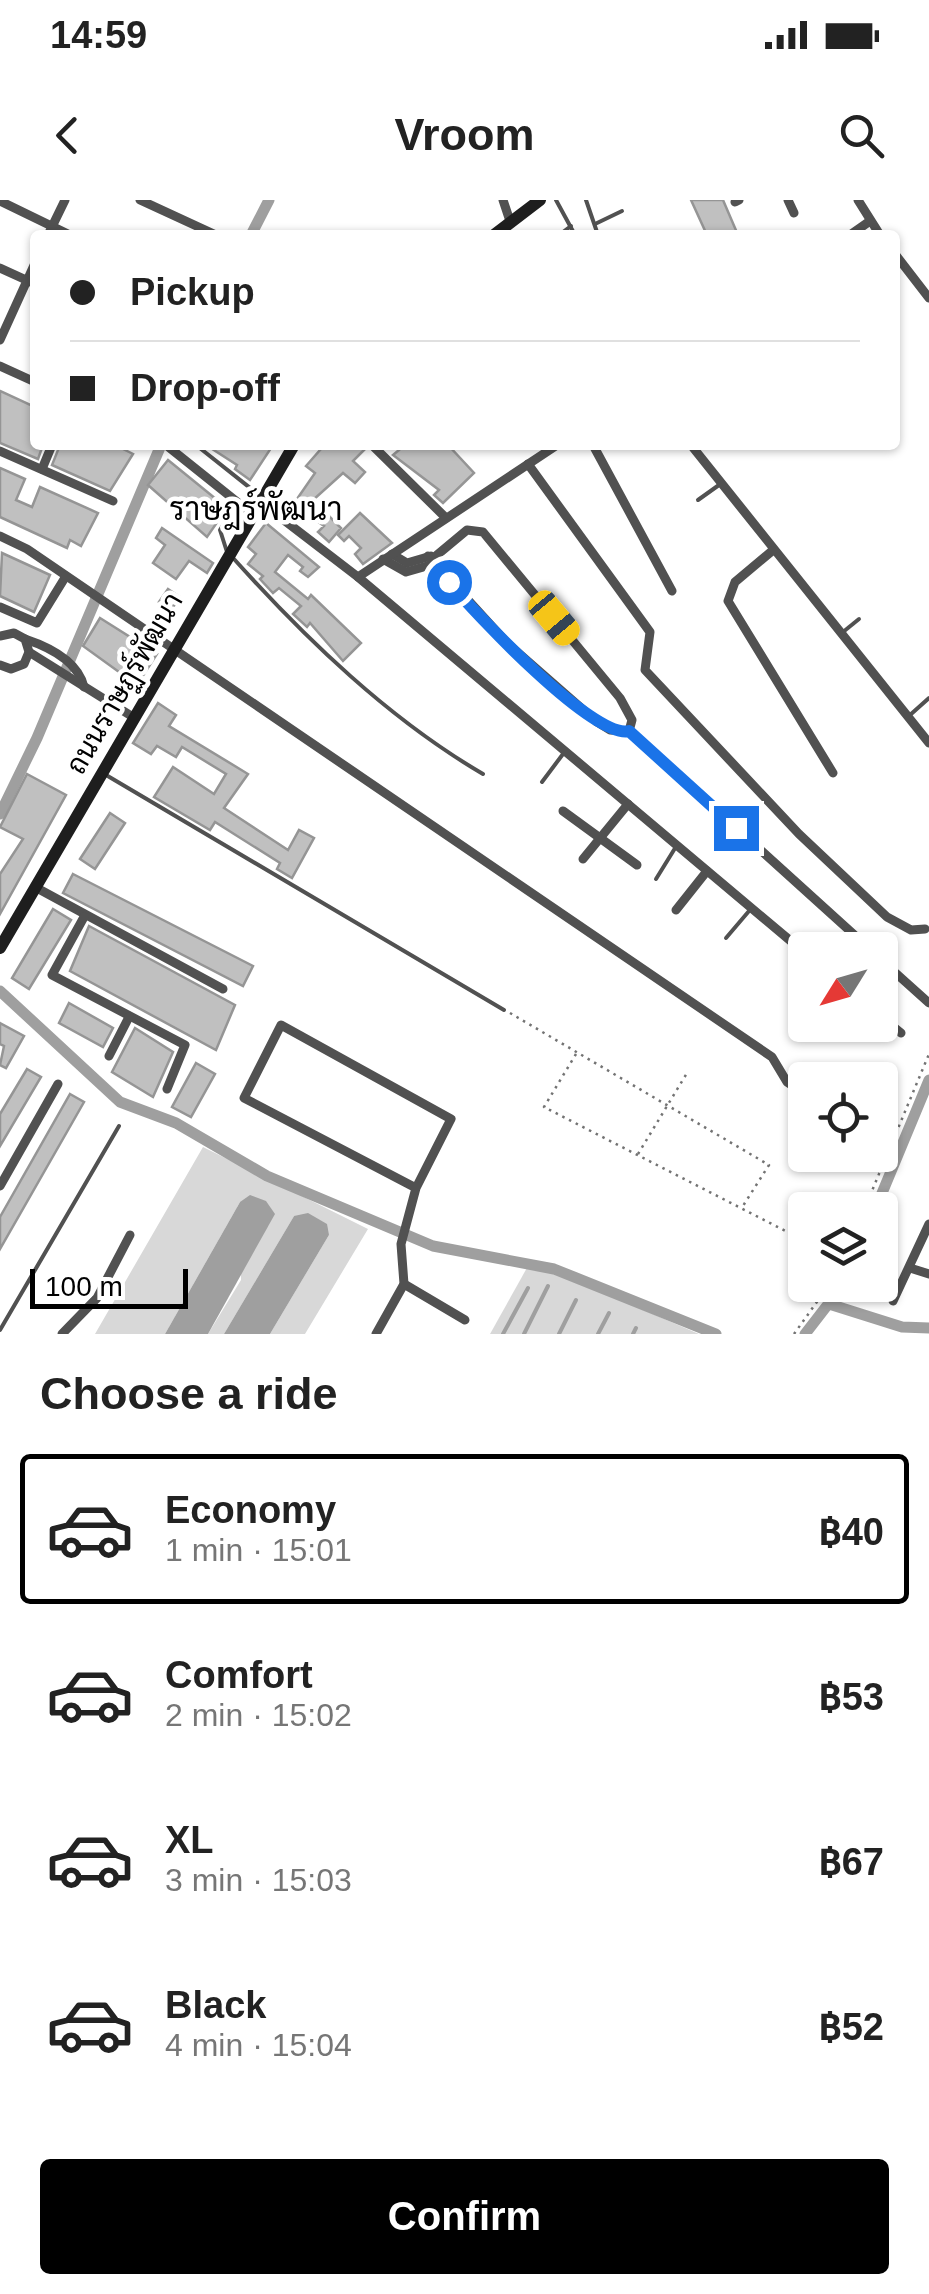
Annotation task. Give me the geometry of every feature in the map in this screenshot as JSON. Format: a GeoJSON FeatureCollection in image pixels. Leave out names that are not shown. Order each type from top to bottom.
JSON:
{"type":"FeatureCollection","features":[{"type":"Feature","properties":{"kind":"street"},"geometry":{"type":"LineString","coordinates":[[50,230],[65,200]]}},
{"type":"Feature","properties":{"kind":"street"},"geometry":{"type":"LineString","coordinates":[[140,200],[205,230]]}},
{"type":"Feature","properties":{"kind":"street"},"geometry":{"type":"LineString","coordinates":[[503,200],[510,221]]}},
{"type":"Feature","properties":{"kind":"street"},"geometry":{"type":"LineString","coordinates":[[500,230],[540,200]]}},
{"type":"Feature","properties":{"kind":"street"},"geometry":{"type":"LineString","coordinates":[[788,200],[794,213]]}},
{"type":"Feature","properties":{"kind":"street"},"geometry":{"type":"LineString","coordinates":[[858,200],[876,230]]}},
{"type":"Feature","properties":{"kind":"street"},"geometry":{"type":"LineString","coordinates":[[0,202],[48,230]]}},
{"type":"Feature","properties":{"kind":"street"},"geometry":{"type":"LineString","coordinates":[[857,230],[870,221]]}},
{"type":"Feature","properties":{"kind":"street"},"geometry":{"type":"LineString","coordinates":[[900,260],[929,298]]}},
{"type":"Feature","properties":{"kind":"street"},"geometry":{"type":"LineString","coordinates":[[0,268],[30,282]]}},
{"type":"Feature","properties":{"kind":"street"},"geometry":{"type":"LineString","coordinates":[[0,340],[30,284]]}},
{"type":"Feature","properties":{"kind":"street"},"geometry":{"type":"LineString","coordinates":[[0,366],[30,380]]}},
{"type":"Feature","properties":{"kind":"street"},"geometry":{"type":"LineString","coordinates":[[42,470],[50,450]]}},
{"type":"Feature","properties":{"kind":"street"},"geometry":{"type":"LineString","coordinates":[[175,450],[237,502],[258,504],[358,576],[788,939]]}},
{"type":"Feature","properties":{"kind":"street","name":"ถนนราษฏร์พัฒนา"},"geometry":{"type":"LineString","coordinates":[[0,948],[291,450]]}},
{"type":"Feature","properties":{"kind":"street"},"geometry":{"type":"LineString","coordinates":[[377,450],[446,518]]}},
{"type":"Feature","properties":{"kind":"street"},"geometry":{"type":"LineString","coordinates":[[358,576],[549,450]]}},
{"type":"Feature","properties":{"kind":"street"},"geometry":{"type":"LineString","coordinates":[[596,450],[672,591]]}},
{"type":"Feature","properties":{"kind":"street"},"geometry":{"type":"LineString","coordinates":[[694,450],[929,743]]}},
{"type":"Feature","properties":{"kind":"street"},"geometry":{"type":"LineString","coordinates":[[0,451],[113,501]]}},
{"type":"Feature","properties":{"kind":"street"},"geometry":{"type":"LineString","coordinates":[[528,464],[650,632],[644,670],[758,792],[887,917],[911,930],[925,930]]}},
{"type":"Feature","properties":{"kind":"street"},"geometry":{"type":"LineString","coordinates":[[388,557],[406,572],[433,558],[467,530],[483,532],[620,698],[632,720],[629,731]]}},
{"type":"Feature","properties":{"kind":"street"},"geometry":{"type":"LineString","coordinates":[[0,536],[106,602],[772,1057],[788,1083]]}},
{"type":"Feature","properties":{"kind":"street"},"geometry":{"type":"LineString","coordinates":[[772,551],[735,582],[728,601],[833,773]]}},
{"type":"Feature","properties":{"kind":"street"},"geometry":{"type":"LineString","coordinates":[[433,558],[508,644],[610,730],[629,731],[850,932]]}},
{"type":"Feature","properties":{"kind":"street"},"geometry":{"type":"LineString","coordinates":[[0,607],[37,623],[66,576]]}},
{"type":"Feature","properties":{"kind":"street"},"geometry":{"type":"LineString","coordinates":[[0,636],[14,633],[55,654],[78,670],[80,684]]}},
{"type":"Feature","properties":{"kind":"street"},"geometry":{"type":"LineString","coordinates":[[0,665],[12,669],[24,664],[29,652],[25,639]]}},
{"type":"Feature","properties":{"kind":"street"},"geometry":{"type":"LineString","coordinates":[[29,652],[133,717]]}},
{"type":"Feature","properties":{"kind":"street"},"geometry":{"type":"LineString","coordinates":[[583,860],[628,804]]}},
{"type":"Feature","properties":{"kind":"street"},"geometry":{"type":"LineString","coordinates":[[563,811],[637,865]]}},
{"type":"Feature","properties":{"kind":"street"},"geometry":{"type":"LineString","coordinates":[[676,910],[707,871]]}},
{"type":"Feature","properties":{"kind":"street"},"geometry":{"type":"LineString","coordinates":[[36,887],[84,917],[224,989]]}},
{"type":"Feature","properties":{"kind":"street"},"geometry":{"type":"LineString","coordinates":[[84,917],[52,976],[186,1046],[166,1088]]}},
{"type":"Feature","properties":{"kind":"street"},"geometry":{"type":"LineString","coordinates":[[898,975],[929,1003]]}},
{"type":"Feature","properties":{"kind":"street"},"geometry":{"type":"LineString","coordinates":[[109,1056],[129,1017]]}},
{"type":"Feature","properties":{"kind":"street"},"geometry":{"type":"LineString","coordinates":[[376,1334],[404,1284],[401,1244],[416,1188],[452,1119],[285,1024],[244,1096],[416,1188]]}},
{"type":"Feature","properties":{"kind":"street"},"geometry":{"type":"LineString","coordinates":[[0,1186],[58,1084]]}},
{"type":"Feature","properties":{"kind":"street"},"geometry":{"type":"LineString","coordinates":[[898,1291],[929,1224]]}},
{"type":"Feature","properties":{"kind":"street"},"geometry":{"type":"LineString","coordinates":[[62,1334],[97,1298],[130,1235]]}},
{"type":"Feature","properties":{"kind":"street"},"geometry":{"type":"LineString","coordinates":[[910,1268],[929,1274]]}},
{"type":"Feature","properties":{"kind":"street"},"geometry":{"type":"LineString","coordinates":[[404,1284],[465,1320]]}},
{"type":"Feature","properties":{"kind":"lane"},"geometry":{"type":"LineString","coordinates":[[556,200],[574,230]]}},
{"type":"Feature","properties":{"kind":"lane"},"geometry":{"type":"LineString","coordinates":[[586,200],[597,230]]}},
{"type":"Feature","properties":{"kind":"lane"},"geometry":{"type":"LineString","coordinates":[[595,224],[622,212]]}},
{"type":"Feature","properties":{"kind":"lane"},"geometry":{"type":"LineString","coordinates":[[566,230],[572,226]]}},
{"type":"Feature","properties":{"kind":"lane"},"geometry":{"type":"LineString","coordinates":[[201,450],[258,504]]}},
{"type":"Feature","properties":{"kind":"lane"},"geometry":{"type":"LineString","coordinates":[[698,500],[720,484]]}},
{"type":"Feature","properties":{"kind":"lane"},"geometry":{"type":"LineString","coordinates":[[237,502],[220,530],[228,553],[296,624],[428,742],[482,774]]}},
{"type":"Feature","properties":{"kind":"lane"},"geometry":{"type":"LineString","coordinates":[[840,634],[859,619]]}},
{"type":"Feature","properties":{"kind":"lane"},"geometry":{"type":"LineString","coordinates":[[908,717],[929,698]]}},
{"type":"Feature","properties":{"kind":"lane"},"geometry":{"type":"LineString","coordinates":[[542,782],[565,752]]}},
{"type":"Feature","properties":{"kind":"lane"},"geometry":{"type":"LineString","coordinates":[[102,772],[504,1010]]}},
{"type":"Feature","properties":{"kind":"lane"},"geometry":{"type":"LineString","coordinates":[[656,880],[677,846]]}},
{"type":"Feature","properties":{"kind":"lane"},"geometry":{"type":"LineString","coordinates":[[726,938],[752,908]]}},
{"type":"Feature","properties":{"kind":"lane"},"geometry":{"type":"LineString","coordinates":[[0,1330],[119,1126]]}},
{"type":"Feature","properties":{"kind":"path"},"geometry":{"type":"LineString","coordinates":[[504,1010],[769,1164],[740,1208]]}},
{"type":"Feature","properties":{"kind":"path"},"geometry":{"type":"LineString","coordinates":[[577,1052],[544,1107],[788,1232]]}},
{"type":"Feature","properties":{"kind":"path"},"geometry":{"type":"LineString","coordinates":[[872,1192],[929,1054]]}},
{"type":"Feature","properties":{"kind":"path"},"geometry":{"type":"LineString","coordinates":[[637,1155],[687,1073]]}},
{"type":"Feature","properties":{"kind":"path"},"geometry":{"type":"LineString","coordinates":[[794,1334],[817,1302]]}},
{"type":"Feature","properties":{"kind":"shaded area"},"geometry":{"type":"Polygon","coordinates":[[[203,1147],[368,1229],[305,1334],[270,1334],[329,1235],[294,1216],[224,1334],[208,1334],[241,1280],[240,1202],[165,1334],[95,1334],[203,1147]]]}},
{"type":"Feature","properties":{"kind":"shaded area"},"geometry":{"type":"Polygon","coordinates":[[[250,1195],[266,1201],[275,1214],[208,1334],[165,1334],[240,1202],[250,1195]]]}},
{"type":"Feature","properties":{"kind":"shaded area"},"geometry":{"type":"Polygon","coordinates":[[[308,1213],[327,1224],[329,1235],[270,1334],[224,1334],[294,1216],[308,1213]]]}},
{"type":"Feature","properties":{"kind":"shaded area"},"geometry":{"type":"Polygon","coordinates":[[[528,1266],[574,1280],[699,1334],[490,1334],[528,1266]]]}},
{"type":"Feature","properties":{"kind":"building"},"geometry":{"type":"Polygon","coordinates":[[[691,200],[723,200],[736,230],[705,230],[691,200]]]}},
{"type":"Feature","properties":{"kind":"building"},"geometry":{"type":"Polygon","coordinates":[[[0,391],[30,405],[30,450],[41,450],[38,459],[0,443],[0,391]]]}},
{"type":"Feature","properties":{"kind":"building"},"geometry":{"type":"Polygon","coordinates":[[[58,450],[125,450],[133,454],[110,491],[52,465],[58,450]]]}},
{"type":"Feature","properties":{"kind":"building"},"geometry":{"type":"Polygon","coordinates":[[[214,450],[270,450],[250,480],[235,469],[237,465],[214,450]]]}},
{"type":"Feature","properties":{"kind":"building"},"geometry":{"type":"Polygon","coordinates":[[[320,450],[364,450],[353,461],[365,472],[355,483],[343,473],[313,500],[341,528],[329,542],[318,532],[324,526],[307,514],[300,522],[288,512],[315,473],[306,466],[320,450]]]}},
{"type":"Feature","properties":{"kind":"building"},"geometry":{"type":"Polygon","coordinates":[[[399,450],[453,450],[474,473],[443,503],[434,495],[439,490],[393,455],[399,450]]]}},
{"type":"Feature","properties":{"kind":"building"},"geometry":{"type":"Polygon","coordinates":[[[168,460],[227,508],[207,537],[148,485],[168,460]]]}},
{"type":"Feature","properties":{"kind":"building"},"geometry":{"type":"Polygon","coordinates":[[[0,468],[25,479],[16,500],[32,507],[40,487],[98,513],[81,546],[70,540],[67,548],[0,517],[0,468]]]}},
{"type":"Feature","properties":{"kind":"building"},"geometry":{"type":"Polygon","coordinates":[[[360,513],[392,543],[363,564],[355,554],[361,548],[349,536],[344,541],[338,535],[360,513]]]}},
{"type":"Feature","properties":{"kind":"building"},"geometry":{"type":"Polygon","coordinates":[[[266,523],[319,567],[308,577],[300,571],[303,567],[288,555],[275,572],[308,599],[311,595],[361,643],[343,661],[310,623],[307,627],[293,614],[301,606],[279,588],[273,593],[260,579],[263,576],[248,564],[256,554],[248,547],[266,523]]]}},
{"type":"Feature","properties":{"kind":"building"},"geometry":{"type":"Polygon","coordinates":[[[162,528],[213,563],[207,573],[189,561],[176,579],[153,563],[165,545],[156,538],[162,528]]]}},
{"type":"Feature","properties":{"kind":"building"},"geometry":{"type":"Polygon","coordinates":[[[2,553],[50,575],[34,612],[0,596],[2,553]]]}},
{"type":"Feature","properties":{"kind":"building"},"geometry":{"type":"Polygon","coordinates":[[[168,589],[180,597],[171,610],[159,602],[168,589]]]}},
{"type":"Feature","properties":{"kind":"building"},"geometry":{"type":"Polygon","coordinates":[[[100,618],[157,654],[137,685],[83,646],[100,618]]]}},
{"type":"Feature","properties":{"kind":"building"},"geometry":{"type":"Polygon","coordinates":[[[158,703],[176,715],[169,726],[248,774],[224,808],[288,850],[299,830],[314,838],[292,878],[277,869],[280,863],[215,822],[210,830],[154,797],[173,767],[214,794],[226,774],[182,747],[176,757],[157,746],[151,754],[133,743],[158,703]]]}},
{"type":"Feature","properties":{"kind":"building"},"geometry":{"type":"Polygon","coordinates":[[[27,774],[66,795],[0,914],[0,874],[23,839],[0,827],[27,774]]]}},
{"type":"Feature","properties":{"kind":"building"},"geometry":{"type":"Polygon","coordinates":[[[110,813],[125,823],[95,869],[80,859],[110,813]]]}},
{"type":"Feature","properties":{"kind":"building"},"geometry":{"type":"Polygon","coordinates":[[[73,874],[253,966],[243,986],[63,893],[73,874]]]}},
{"type":"Feature","properties":{"kind":"building"},"geometry":{"type":"Polygon","coordinates":[[[53,909],[71,920],[29,989],[12,978],[53,909]]]}},
{"type":"Feature","properties":{"kind":"building"},"geometry":{"type":"Polygon","coordinates":[[[89,926],[235,1005],[216,1050],[70,971],[89,926]]]}},
{"type":"Feature","properties":{"kind":"building"},"geometry":{"type":"Polygon","coordinates":[[[69,1003],[113,1028],[103,1047],[59,1023],[69,1003]]]}},
{"type":"Feature","properties":{"kind":"building"},"geometry":{"type":"Polygon","coordinates":[[[0,1023],[24,1036],[6,1068],[0,1065],[4,1046],[0,1044],[0,1023]]]}},
{"type":"Feature","properties":{"kind":"building"},"geometry":{"type":"Polygon","coordinates":[[[135,1028],[173,1052],[153,1097],[112,1072],[135,1028]]]}},
{"type":"Feature","properties":{"kind":"building"},"geometry":{"type":"Polygon","coordinates":[[[196,1063],[215,1074],[191,1117],[172,1107],[196,1063]]]}},
{"type":"Feature","properties":{"kind":"building"},"geometry":{"type":"Polygon","coordinates":[[[27,1069],[41,1077],[0,1146],[0,1114],[27,1069]]]}},
{"type":"Feature","properties":{"kind":"building"},"geometry":{"type":"Polygon","coordinates":[[[70,1094],[84,1102],[0,1249],[0,1217],[70,1094]]]}},
{"type":"Feature","properties":{"kind":"waterway"},"geometry":{"type":"LineString","coordinates":[[254,230],[269,200]]}},
{"type":"Feature","properties":{"kind":"waterway"},"geometry":{"type":"LineString","coordinates":[[0,814],[37,738],[159,450]]}},
{"type":"Feature","properties":{"kind":"waterway"},"geometry":{"type":"LineString","coordinates":[[0,991],[120,1102],[176,1123],[267,1176],[433,1246],[554,1269],[716,1334]]}},
{"type":"Feature","properties":{"kind":"waterway"},"geometry":{"type":"LineString","coordinates":[[882,1192],[929,1080]]}},
{"type":"Feature","properties":{"kind":"waterway"},"geometry":{"type":"LineString","coordinates":[[524,1334],[548,1286]]}},
{"type":"Feature","properties":{"kind":"waterway"},"geometry":{"type":"LineString","coordinates":[[503,1334],[528,1288]]}},
{"type":"Feature","properties":{"kind":"waterway"},"geometry":{"type":"LineString","coordinates":[[559,1334],[576,1300]]}},
{"type":"Feature","properties":{"kind":"waterway"},"geometry":{"type":"LineString","coordinates":[[805,1334],[830,1302]]}},
{"type":"Feature","properties":{"kind":"waterway"},"geometry":{"type":"LineString","coordinates":[[829,1304],[902,1327],[929,1328]]}},
{"type":"Feature","properties":{"kind":"waterway"},"geometry":{"type":"LineString","coordinates":[[598,1334],[609,1313]]}},
{"type":"Feature","properties":{"kind":"waterway"},"geometry":{"type":"LineString","coordinates":[[633,1334],[636,1328]]}},
{"type":"Feature","properties":{"kind":"district","name":"ราษฎร์พัฒนา"},"geometry":{"type":"Point","coordinates":[256,509]}},
{"type":"Feature","properties":{"kind":"route"},"geometry":{"type":"LineString","coordinates":[[449,582],[508,644],[597,722],[620,733],[629,731],[736,828]]}}]}
